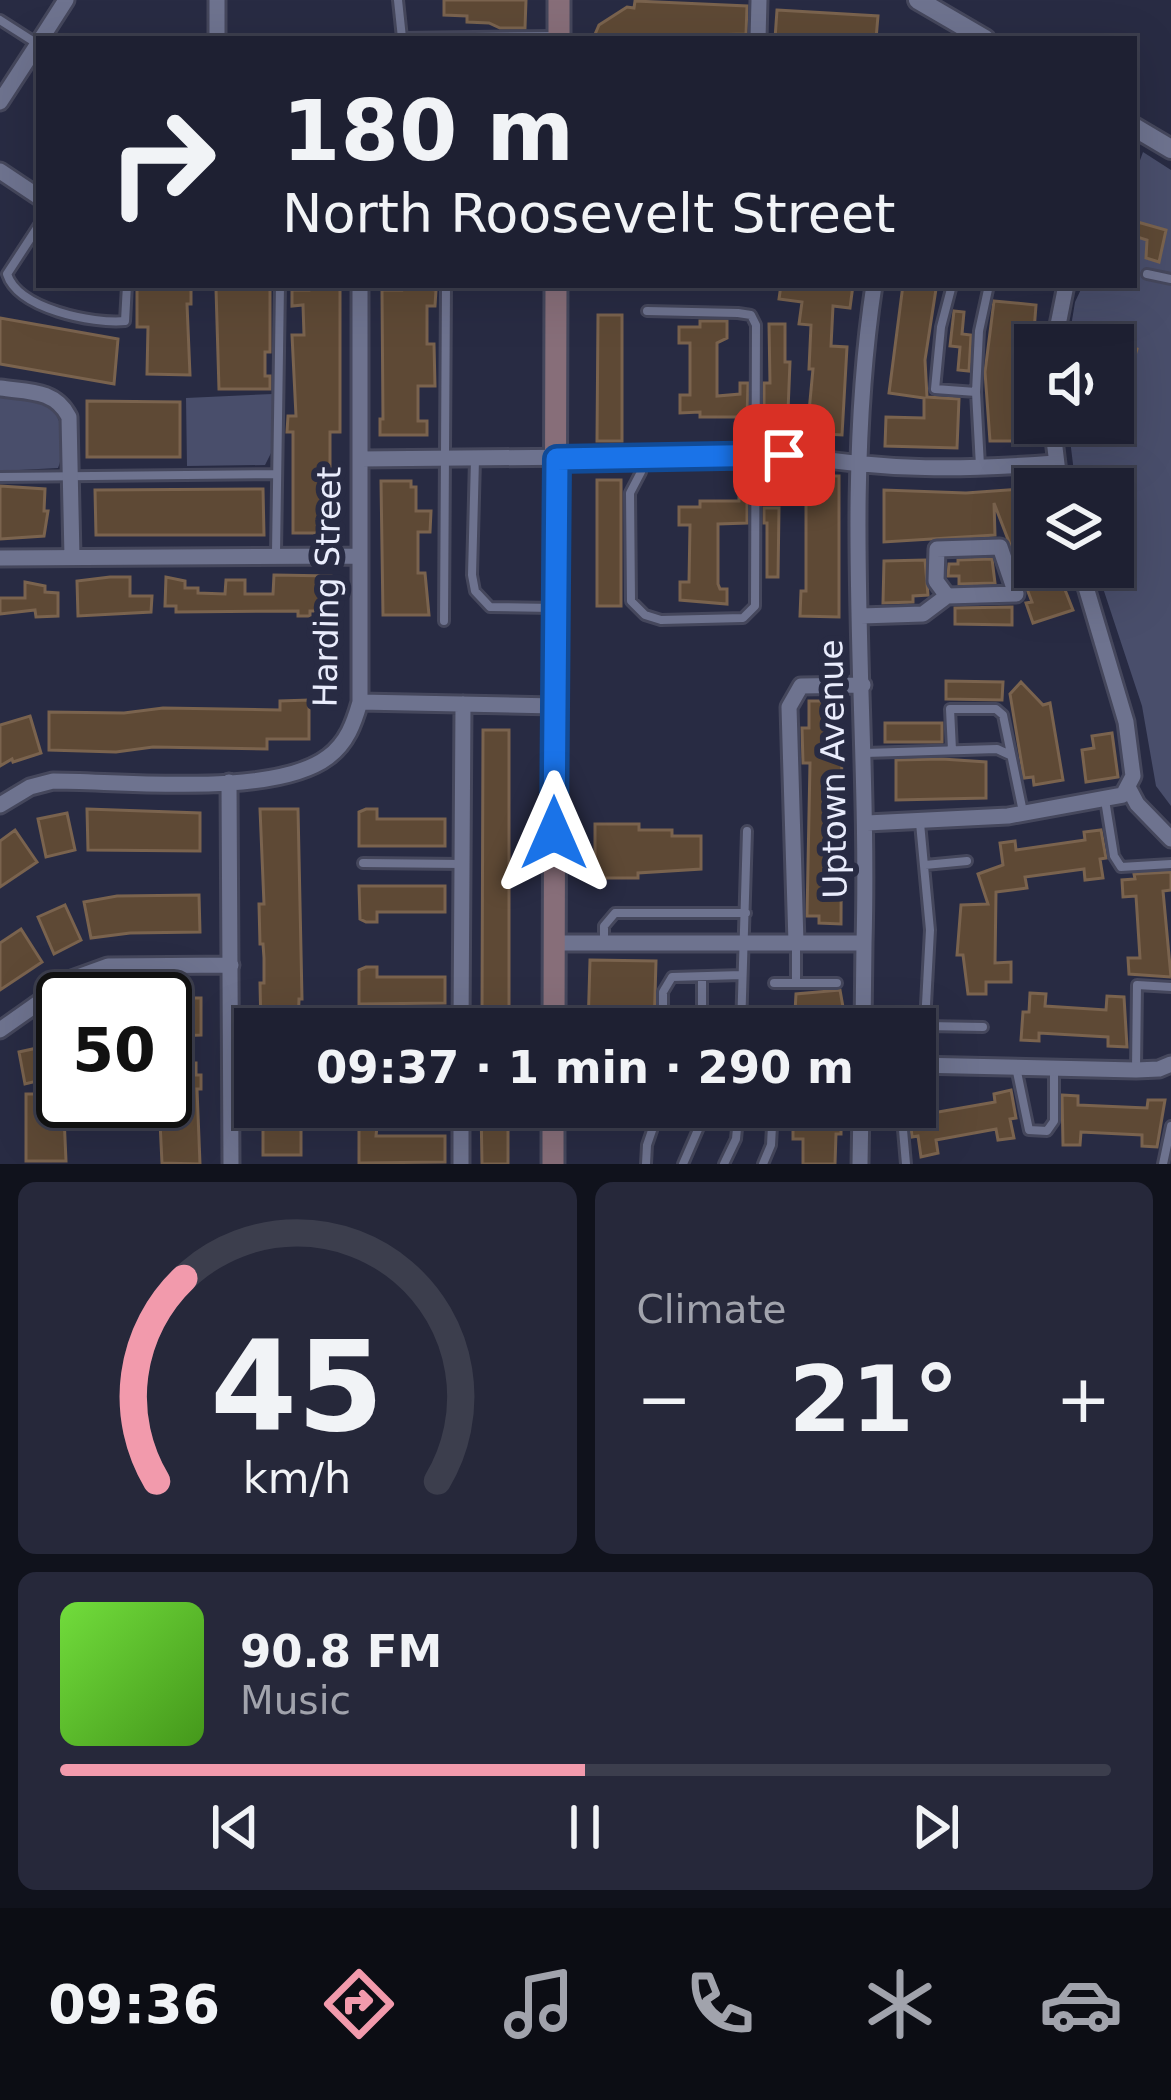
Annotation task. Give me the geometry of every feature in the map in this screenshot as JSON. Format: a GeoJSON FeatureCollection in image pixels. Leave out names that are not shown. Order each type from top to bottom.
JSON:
{"type":"FeatureCollection","features":[{"type":"Feature","properties":{"kind":"main road"},"geometry":{"type":"LineString","coordinates":[[559,0],[559,36]]}},
{"type":"Feature","properties":{"kind":"main road"},"geometry":{"type":"LineString","coordinates":[[554,1008],[556,288]]}},
{"type":"Feature","properties":{"kind":"main road"},"geometry":{"type":"LineString","coordinates":[[553,1164],[554,1128]]}},
{"type":"Feature","properties":{"kind":"street"},"geometry":{"type":"LineString","coordinates":[[43,36],[66,0]]}},
{"type":"Feature","properties":{"kind":"street"},"geometry":{"type":"LineString","coordinates":[[217,0],[217,36]]}},
{"type":"Feature","properties":{"kind":"street"},"geometry":{"type":"LineString","coordinates":[[758,36],[759,0]]}},
{"type":"Feature","properties":{"kind":"street"},"geometry":{"type":"LineString","coordinates":[[918,0],[981,36]]}},
{"type":"Feature","properties":{"kind":"street"},"geometry":{"type":"LineString","coordinates":[[0,102],[36,47]]}},
{"type":"Feature","properties":{"kind":"street"},"geometry":{"type":"LineString","coordinates":[[1137,131],[1171,149]]}},
{"type":"Feature","properties":{"kind":"street"},"geometry":{"type":"LineString","coordinates":[[0,172],[36,195]]}},
{"type":"Feature","properties":{"kind":"street","name":"Harding Street"},"geometry":{"type":"LineString","coordinates":[[0,806],[30,787],[52,781],[283,779],[329,757],[344,741],[360,702],[360,288]]}},
{"type":"Feature","properties":{"kind":"street","name":"Uptown Avenue"},"geometry":{"type":"LineString","coordinates":[[554,943],[864,943],[867,823],[859,466],[874,288]]}},
{"type":"Feature","properties":{"kind":"street"},"geometry":{"type":"LineString","coordinates":[[1058,324],[1065,288]]}},
{"type":"Feature","properties":{"kind":"street"},"geometry":{"type":"LineString","coordinates":[[0,388],[37,392],[64,406],[69,417],[72,557]]}},
{"type":"Feature","properties":{"kind":"street"},"geometry":{"type":"LineString","coordinates":[[1054,444],[1056,468]]}},
{"type":"Feature","properties":{"kind":"street"},"geometry":{"type":"LineString","coordinates":[[360,459],[795,455],[859,466],[980,469],[1055,463]]}},
{"type":"Feature","properties":{"kind":"street"},"geometry":{"type":"LineString","coordinates":[[861,616],[923,614],[947,596],[1016,594],[1000,548],[937,549],[935,580],[947,596]]}},
{"type":"Feature","properties":{"kind":"street"},"geometry":{"type":"LineString","coordinates":[[0,559],[359,556]]}},
{"type":"Feature","properties":{"kind":"street"},"geometry":{"type":"LineString","coordinates":[[867,823],[1023,813],[1123,795],[1132,776],[1126,722],[1086,588]]}},
{"type":"Feature","properties":{"kind":"street"},"geometry":{"type":"LineString","coordinates":[[796,943],[789,707],[801,686],[863,685]]}},
{"type":"Feature","properties":{"kind":"street"},"geometry":{"type":"LineString","coordinates":[[360,702],[555,706]]}},
{"type":"Feature","properties":{"kind":"street"},"geometry":{"type":"LineString","coordinates":[[461,1008],[463,704]]}},
{"type":"Feature","properties":{"kind":"street"},"geometry":{"type":"LineString","coordinates":[[229,782],[231,1164]]}},
{"type":"Feature","properties":{"kind":"street"},"geometry":{"type":"LineString","coordinates":[[1128,787],[1137,804],[1171,839]]}},
{"type":"Feature","properties":{"kind":"street"},"geometry":{"type":"LineString","coordinates":[[862,1008],[864,943]]}},
{"type":"Feature","properties":{"kind":"street"},"geometry":{"type":"LineString","coordinates":[[0,1030],[72,979],[108,966],[231,965]]}},
{"type":"Feature","properties":{"kind":"street"},"geometry":{"type":"LineString","coordinates":[[936,1065],[1170,1067]]}},
{"type":"Feature","properties":{"kind":"street"},"geometry":{"type":"LineString","coordinates":[[461,1128],[461,1164]]}},
{"type":"Feature","properties":{"kind":"street"},"geometry":{"type":"LineString","coordinates":[[860,1164],[861,1128]]}},
{"type":"Feature","properties":{"kind":"lane"},"geometry":{"type":"LineString","coordinates":[[398,0],[402,36]]}},
{"type":"Feature","properties":{"kind":"lane"},"geometry":{"type":"LineString","coordinates":[[0,20],[36,40]]}},
{"type":"Feature","properties":{"kind":"lane"},"geometry":{"type":"LineString","coordinates":[[36,230],[7,274],[10,285],[36,302],[78,318],[125,321],[127,288]]}},
{"type":"Feature","properties":{"kind":"lane"},"geometry":{"type":"LineString","coordinates":[[1147,274],[1171,279]]}},
{"type":"Feature","properties":{"kind":"lane"},"geometry":{"type":"LineString","coordinates":[[276,556],[280,288]]}},
{"type":"Feature","properties":{"kind":"lane"},"geometry":{"type":"LineString","coordinates":[[444,621],[446,288]]}},
{"type":"Feature","properties":{"kind":"lane"},"geometry":{"type":"LineString","coordinates":[[951,288],[941,327],[935,389],[976,392]]}},
{"type":"Feature","properties":{"kind":"lane"},"geometry":{"type":"LineString","coordinates":[[980,469],[976,392],[979,332],[988,288]]}},
{"type":"Feature","properties":{"kind":"lane"},"geometry":{"type":"LineString","coordinates":[[641,472],[630,493],[631,601],[645,615],[661,620],[742,618],[755,606],[756,325],[751,315],[647,311]]}},
{"type":"Feature","properties":{"kind":"lane"},"geometry":{"type":"LineString","coordinates":[[475,459],[475,591],[490,607],[556,608]]}},
{"type":"Feature","properties":{"kind":"lane"},"geometry":{"type":"LineString","coordinates":[[0,477],[277,474]]}},
{"type":"Feature","properties":{"kind":"lane"},"geometry":{"type":"LineString","coordinates":[[952,750],[950,709],[996,709],[1003,715],[1023,813]]}},
{"type":"Feature","properties":{"kind":"lane"},"geometry":{"type":"LineString","coordinates":[[865,753],[997,749],[1012,755]]}},
{"type":"Feature","properties":{"kind":"lane"},"geometry":{"type":"LineString","coordinates":[[1104,799],[1120,867],[1171,864]]}},
{"type":"Feature","properties":{"kind":"lane"},"geometry":{"type":"LineString","coordinates":[[920,823],[930,930],[927,1008]]}},
{"type":"Feature","properties":{"kind":"lane"},"geometry":{"type":"LineString","coordinates":[[742,1008],[747,831]]}},
{"type":"Feature","properties":{"kind":"lane"},"geometry":{"type":"LineString","coordinates":[[925,865],[967,861]]}},
{"type":"Feature","properties":{"kind":"lane"},"geometry":{"type":"LineString","coordinates":[[363,863],[462,864]]}},
{"type":"Feature","properties":{"kind":"lane"},"geometry":{"type":"LineString","coordinates":[[604,943],[604,926],[615,913],[746,913]]}},
{"type":"Feature","properties":{"kind":"lane"},"geometry":{"type":"LineString","coordinates":[[796,943],[796,982]]}},
{"type":"Feature","properties":{"kind":"lane"},"geometry":{"type":"LineString","coordinates":[[663,1008],[663,992],[672,977],[742,975]]}},
{"type":"Feature","properties":{"kind":"lane"},"geometry":{"type":"LineString","coordinates":[[702,976],[702,1008]]}},
{"type":"Feature","properties":{"kind":"lane"},"geometry":{"type":"LineString","coordinates":[[774,983],[837,983]]}},
{"type":"Feature","properties":{"kind":"lane"},"geometry":{"type":"LineString","coordinates":[[1136,1070],[1137,985],[1171,987]]}},
{"type":"Feature","properties":{"kind":"lane"},"geometry":{"type":"LineString","coordinates":[[936,1025],[982,1027]]}},
{"type":"Feature","properties":{"kind":"lane"},"geometry":{"type":"LineString","coordinates":[[1016,1066],[1024,1119],[1029,1130],[1037,1133],[1047,1131],[1054,1121],[1054,1069]]}},
{"type":"Feature","properties":{"kind":"lane"},"geometry":{"type":"LineString","coordinates":[[1163,1164],[1171,1126]]}},
{"type":"Feature","properties":{"kind":"lane"},"geometry":{"type":"LineString","coordinates":[[646,1164],[653,1128]]}},
{"type":"Feature","properties":{"kind":"lane"},"geometry":{"type":"LineString","coordinates":[[682,1164],[699,1128]]}},
{"type":"Feature","properties":{"kind":"lane"},"geometry":{"type":"LineString","coordinates":[[724,1164],[737,1128]]}},
{"type":"Feature","properties":{"kind":"lane"},"geometry":{"type":"LineString","coordinates":[[763,1164],[772,1128]]}},
{"type":"Feature","properties":{"kind":"lane"},"geometry":{"type":"LineString","coordinates":[[903,1128],[906,1164]]}},
{"type":"Feature","properties":{"kind":"shaded area"},"geometry":{"type":"Polygon","coordinates":[[[1143,152],[1171,170],[1171,806],[1156,786],[1142,706],[1103,588],[1134,588],[1134,468],[1073,468],[1071,444],[1134,444],[1134,324],[1071,324],[1082,288],[1137,288],[1137,169],[1143,152]]]}},
{"type":"Feature","properties":{"kind":"shaded area"},"geometry":{"type":"Polygon","coordinates":[[[273,394],[272,451],[265,465],[187,466],[186,398],[273,394]]]}},
{"type":"Feature","properties":{"kind":"shaded area"},"geometry":{"type":"Polygon","coordinates":[[[0,395],[34,399],[51,408],[60,426],[58,468],[0,471],[0,395]]]}},
{"type":"Feature","properties":{"kind":"building"},"geometry":{"type":"Polygon","coordinates":[[[444,0],[526,0],[525,28],[500,28],[467,22],[467,16],[444,15],[444,0]]]}},
{"type":"Feature","properties":{"kind":"building"},"geometry":{"type":"Polygon","coordinates":[[[635,1],[747,6],[746,34],[594,36],[599,25],[627,7],[634,8],[635,1]]]}},
{"type":"Feature","properties":{"kind":"building"},"geometry":{"type":"Polygon","coordinates":[[[777,10],[878,16],[876,36],[775,36],[777,10]]]}},
{"type":"Feature","properties":{"kind":"building"},"geometry":{"type":"Polygon","coordinates":[[[1137,222],[1166,230],[1159,262],[1146,258],[1147,240],[1137,237],[1137,222]]]}},
{"type":"Feature","properties":{"kind":"building"},"geometry":{"type":"Polygon","coordinates":[[[137,288],[191,288],[191,304],[187,304],[190,375],[147,374],[148,327],[137,327],[137,288]]]}},
{"type":"Feature","properties":{"kind":"building"},"geometry":{"type":"Polygon","coordinates":[[[270,288],[270,352],[265,352],[265,376],[270,376],[270,389],[219,389],[216,289],[270,288]]]}},
{"type":"Feature","properties":{"kind":"building"},"geometry":{"type":"Polygon","coordinates":[[[340,288],[340,432],[330,432],[330,533],[293,533],[293,432],[287,432],[288,416],[296,416],[292,335],[304,335],[303,305],[292,306],[292,290],[340,288]]]}},
{"type":"Feature","properties":{"kind":"building"},"geometry":{"type":"Polygon","coordinates":[[[781,288],[853,288],[850,308],[833,306],[831,346],[847,347],[842,435],[807,433],[813,369],[809,369],[811,325],[799,324],[802,302],[779,299],[781,288]]]}},
{"type":"Feature","properties":{"kind":"building"},"geometry":{"type":"Polygon","coordinates":[[[903,288],[936,289],[925,360],[927,397],[959,399],[957,448],[885,446],[886,417],[924,418],[924,398],[889,393],[903,288]]]}},
{"type":"Feature","properties":{"kind":"building"},"geometry":{"type":"Polygon","coordinates":[[[382,290],[436,290],[435,306],[427,306],[427,344],[434,344],[435,386],[418,386],[418,421],[427,421],[427,435],[380,435],[382,290]]]}},
{"type":"Feature","properties":{"kind":"building"},"geometry":{"type":"Polygon","coordinates":[[[994,301],[1036,305],[1035,324],[1014,324],[1014,441],[990,441],[985,372],[994,301]]]}},
{"type":"Feature","properties":{"kind":"building"},"geometry":{"type":"Polygon","coordinates":[[[954,311],[964,312],[962,334],[971,335],[969,371],[958,370],[960,347],[950,346],[954,311]]]}},
{"type":"Feature","properties":{"kind":"building"},"geometry":{"type":"Polygon","coordinates":[[[598,315],[622,315],[622,441],[597,441],[598,315]]]}},
{"type":"Feature","properties":{"kind":"building"},"geometry":{"type":"Polygon","coordinates":[[[0,318],[118,339],[114,384],[0,364],[0,318]]]}},
{"type":"Feature","properties":{"kind":"building"},"geometry":{"type":"Polygon","coordinates":[[[700,321],[727,321],[727,338],[717,343],[717,396],[740,394],[740,383],[748,383],[747,417],[680,413],[680,395],[690,395],[690,343],[679,343],[679,327],[700,327],[700,321]]]}},
{"type":"Feature","properties":{"kind":"building"},"geometry":{"type":"Polygon","coordinates":[[[769,324],[785,324],[785,362],[790,362],[787,435],[769,435],[769,418],[764,417],[764,383],[770,383],[769,324]]]}},
{"type":"Feature","properties":{"kind":"building"},"geometry":{"type":"Polygon","coordinates":[[[87,401],[180,402],[180,457],[87,457],[87,401]]]}},
{"type":"Feature","properties":{"kind":"building"},"geometry":{"type":"Polygon","coordinates":[[[818,476],[839,476],[839,617],[800,616],[801,591],[806,591],[802,486],[818,485],[818,476]]]}},
{"type":"Feature","properties":{"kind":"building"},"geometry":{"type":"Polygon","coordinates":[[[597,480],[621,480],[621,606],[597,606],[597,480]]]}},
{"type":"Feature","properties":{"kind":"building"},"geometry":{"type":"Polygon","coordinates":[[[381,481],[411,481],[411,487],[416,487],[416,511],[431,511],[430,532],[418,532],[418,573],[425,573],[429,615],[383,615],[381,481]]]}},
{"type":"Feature","properties":{"kind":"building"},"geometry":{"type":"Polygon","coordinates":[[[0,486],[45,489],[44,536],[0,539],[0,486]]]}},
{"type":"Feature","properties":{"kind":"building"},"geometry":{"type":"Polygon","coordinates":[[[263,489],[264,535],[96,535],[95,490],[263,489]]]}},
{"type":"Feature","properties":{"kind":"building"},"geometry":{"type":"Polygon","coordinates":[[[739,489],[747,489],[747,523],[718,524],[718,584],[727,589],[727,604],[680,600],[680,582],[689,582],[690,525],[679,525],[679,507],[700,507],[700,501],[739,501],[739,489]]]}},
{"type":"Feature","properties":{"kind":"building"},"geometry":{"type":"Polygon","coordinates":[[[884,490],[1014,490],[1014,555],[994,503],[995,535],[884,542],[884,490]]]}},
{"type":"Feature","properties":{"kind":"building"},"geometry":{"type":"Polygon","coordinates":[[[764,508],[779,508],[778,577],[767,577],[764,508]]]}},
{"type":"Feature","properties":{"kind":"building"},"geometry":{"type":"Polygon","coordinates":[[[992,559],[995,583],[959,584],[959,576],[948,576],[949,564],[958,564],[958,560],[992,559]]]}},
{"type":"Feature","properties":{"kind":"building"},"geometry":{"type":"Polygon","coordinates":[[[925,560],[928,595],[913,596],[913,602],[883,603],[884,561],[925,560]]]}},
{"type":"Feature","properties":{"kind":"building"},"geometry":{"type":"Polygon","coordinates":[[[274,575],[331,576],[331,605],[321,605],[321,611],[310,611],[310,616],[298,616],[298,611],[176,612],[176,606],[165,606],[166,577],[185,581],[185,588],[198,588],[198,593],[225,594],[226,580],[245,580],[245,594],[273,594],[274,575]]]}},
{"type":"Feature","properties":{"kind":"building"},"geometry":{"type":"Polygon","coordinates":[[[130,577],[130,596],[152,596],[151,612],[78,616],[77,581],[130,577]]]}},
{"type":"Feature","properties":{"kind":"building"},"geometry":{"type":"Polygon","coordinates":[[[25,582],[58,593],[58,616],[36,617],[35,610],[0,614],[0,598],[25,598],[25,582]]]}},
{"type":"Feature","properties":{"kind":"building"},"geometry":{"type":"Polygon","coordinates":[[[1027,588],[1064,588],[1073,610],[1033,623],[1026,603],[1032,602],[1027,588]]]}},
{"type":"Feature","properties":{"kind":"building"},"geometry":{"type":"Polygon","coordinates":[[[1012,607],[1012,625],[955,624],[955,608],[1012,607]]]}},
{"type":"Feature","properties":{"kind":"building"},"geometry":{"type":"Polygon","coordinates":[[[946,681],[1003,682],[1002,700],[946,699],[946,681]]]}},
{"type":"Feature","properties":{"kind":"building"},"geometry":{"type":"Polygon","coordinates":[[[1021,682],[1043,705],[1050,703],[1063,780],[1034,785],[1033,777],[1024,778],[1010,694],[1021,682]]]}},
{"type":"Feature","properties":{"kind":"building"},"geometry":{"type":"Polygon","coordinates":[[[309,700],[309,739],[267,739],[267,749],[49,750],[49,712],[280,710],[280,701],[309,700]]]}},
{"type":"Feature","properties":{"kind":"building"},"geometry":{"type":"Polygon","coordinates":[[[809,701],[842,701],[841,924],[819,923],[819,916],[807,916],[810,763],[803,763],[802,728],[809,728],[809,701]]]}},
{"type":"Feature","properties":{"kind":"building"},"geometry":{"type":"Polygon","coordinates":[[[30,716],[41,753],[0,766],[0,725],[30,716]]]}},
{"type":"Feature","properties":{"kind":"building"},"geometry":{"type":"Polygon","coordinates":[[[885,723],[942,723],[942,742],[885,742],[885,723]]]}},
{"type":"Feature","properties":{"kind":"building"},"geometry":{"type":"Polygon","coordinates":[[[483,730],[509,730],[509,1008],[482,1008],[483,730]]]}},
{"type":"Feature","properties":{"kind":"building"},"geometry":{"type":"Polygon","coordinates":[[[1112,733],[1118,777],[1086,782],[1082,750],[1094,748],[1092,736],[1112,733]]]}},
{"type":"Feature","properties":{"kind":"building"},"geometry":{"type":"Polygon","coordinates":[[[896,760],[986,762],[986,798],[896,800],[896,760]]]}},
{"type":"Feature","properties":{"kind":"building"},"geometry":{"type":"Polygon","coordinates":[[[87,809],[200,813],[200,851],[88,850],[87,809]]]}},
{"type":"Feature","properties":{"kind":"building"},"geometry":{"type":"Polygon","coordinates":[[[260,809],[298,809],[299,1008],[261,1008],[264,958],[259,904],[264,904],[260,809]]]}},
{"type":"Feature","properties":{"kind":"building"},"geometry":{"type":"Polygon","coordinates":[[[377,809],[377,819],[445,819],[445,846],[359,846],[359,812],[377,809]]]}},
{"type":"Feature","properties":{"kind":"building"},"geometry":{"type":"Polygon","coordinates":[[[67,813],[75,850],[46,857],[38,819],[67,813]]]}},
{"type":"Feature","properties":{"kind":"building"},"geometry":{"type":"Polygon","coordinates":[[[595,824],[639,824],[639,830],[701,836],[701,869],[638,873],[638,878],[606,878],[602,883],[591,871],[595,867],[595,824]]]}},
{"type":"Feature","properties":{"kind":"building"},"geometry":{"type":"Polygon","coordinates":[[[15,830],[37,862],[0,887],[0,841],[15,830]]]}},
{"type":"Feature","properties":{"kind":"building"},"geometry":{"type":"Polygon","coordinates":[[[1101,830],[1106,858],[1100,859],[1103,878],[1085,880],[1084,869],[1025,877],[1027,888],[996,892],[995,963],[1011,962],[1011,982],[986,982],[986,994],[968,994],[963,955],[957,955],[961,905],[988,904],[978,874],[1003,865],[1000,843],[1015,841],[1016,850],[1085,840],[1084,832],[1101,830]]]}},
{"type":"Feature","properties":{"kind":"building"},"geometry":{"type":"Polygon","coordinates":[[[1171,872],[1171,890],[1163,891],[1171,977],[1129,974],[1128,958],[1140,958],[1136,896],[1123,897],[1122,880],[1135,879],[1134,874],[1171,872]]]}},
{"type":"Feature","properties":{"kind":"building"},"geometry":{"type":"Polygon","coordinates":[[[359,886],[445,886],[445,912],[377,912],[377,922],[366,922],[360,919],[359,886]]]}},
{"type":"Feature","properties":{"kind":"building"},"geometry":{"type":"Polygon","coordinates":[[[199,895],[200,932],[91,938],[84,902],[117,896],[199,895]]]}},
{"type":"Feature","properties":{"kind":"building"},"geometry":{"type":"Polygon","coordinates":[[[65,905],[81,940],[54,954],[38,917],[65,905]]]}},
{"type":"Feature","properties":{"kind":"building"},"geometry":{"type":"Polygon","coordinates":[[[21,929],[42,962],[0,990],[0,943],[21,929]]]}},
{"type":"Feature","properties":{"kind":"building"},"geometry":{"type":"Polygon","coordinates":[[[590,960],[656,961],[655,1008],[589,1008],[590,960]]]}},
{"type":"Feature","properties":{"kind":"building"},"geometry":{"type":"Polygon","coordinates":[[[377,967],[377,977],[445,977],[445,1003],[359,1004],[359,970],[377,967]]]}},
{"type":"Feature","properties":{"kind":"building"},"geometry":{"type":"Polygon","coordinates":[[[840,990],[843,1007],[795,1008],[796,994],[840,990]]]}},
{"type":"Feature","properties":{"kind":"building"},"geometry":{"type":"Polygon","coordinates":[[[1030,993],[1046,994],[1045,1006],[1106,1010],[1107,996],[1124,997],[1127,1047],[1108,1046],[1108,1037],[1039,1033],[1039,1041],[1021,1040],[1030,993]]]}},
{"type":"Feature","properties":{"kind":"building"},"geometry":{"type":"Polygon","coordinates":[[[192,998],[201,998],[201,1035],[192,1035],[192,998]]]}},
{"type":"Feature","properties":{"kind":"building"},"geometry":{"type":"Polygon","coordinates":[[[36,1048],[36,1081],[25,1084],[19,1052],[36,1048]]]}},
{"type":"Feature","properties":{"kind":"building"},"geometry":{"type":"Polygon","coordinates":[[[192,1063],[196,1063],[196,1075],[201,1075],[201,1089],[197,1089],[200,1164],[162,1163],[160,1128],[192,1128],[192,1063]]]}},
{"type":"Feature","properties":{"kind":"building"},"geometry":{"type":"Polygon","coordinates":[[[1011,1090],[1014,1138],[998,1140],[996,1129],[936,1140],[938,1153],[921,1157],[918,1136],[912,1137],[911,1128],[936,1128],[936,1112],[995,1102],[994,1094],[1011,1090]]]}},
{"type":"Feature","properties":{"kind":"building"},"geometry":{"type":"Polygon","coordinates":[[[26,1094],[36,1094],[36,1128],[65,1128],[66,1161],[26,1161],[26,1094]]]}},
{"type":"Feature","properties":{"kind":"building"},"geometry":{"type":"Polygon","coordinates":[[[1062,1095],[1078,1096],[1078,1105],[1147,1108],[1148,1100],[1165,1100],[1157,1147],[1142,1146],[1142,1135],[1081,1132],[1080,1145],[1063,1145],[1062,1095]]]}},
{"type":"Feature","properties":{"kind":"building"},"geometry":{"type":"Polygon","coordinates":[[[263,1128],[301,1128],[301,1155],[263,1155],[263,1128]]]}},
{"type":"Feature","properties":{"kind":"building"},"geometry":{"type":"Polygon","coordinates":[[[377,1128],[376,1136],[445,1136],[445,1162],[359,1163],[359,1129],[377,1128]]]}},
{"type":"Feature","properties":{"kind":"building"},"geometry":{"type":"Polygon","coordinates":[[[481,1128],[508,1128],[508,1164],[482,1164],[481,1128]]]}},
{"type":"Feature","properties":{"kind":"building"},"geometry":{"type":"Polygon","coordinates":[[[793,1128],[841,1128],[841,1134],[836,1134],[835,1164],[803,1164],[803,1139],[793,1139],[793,1128]]]}},
{"type":"Feature","properties":{"kind":"route"},"geometry":{"type":"LineString","coordinates":[[554,833],[557,459],[784,455]]}}]}
